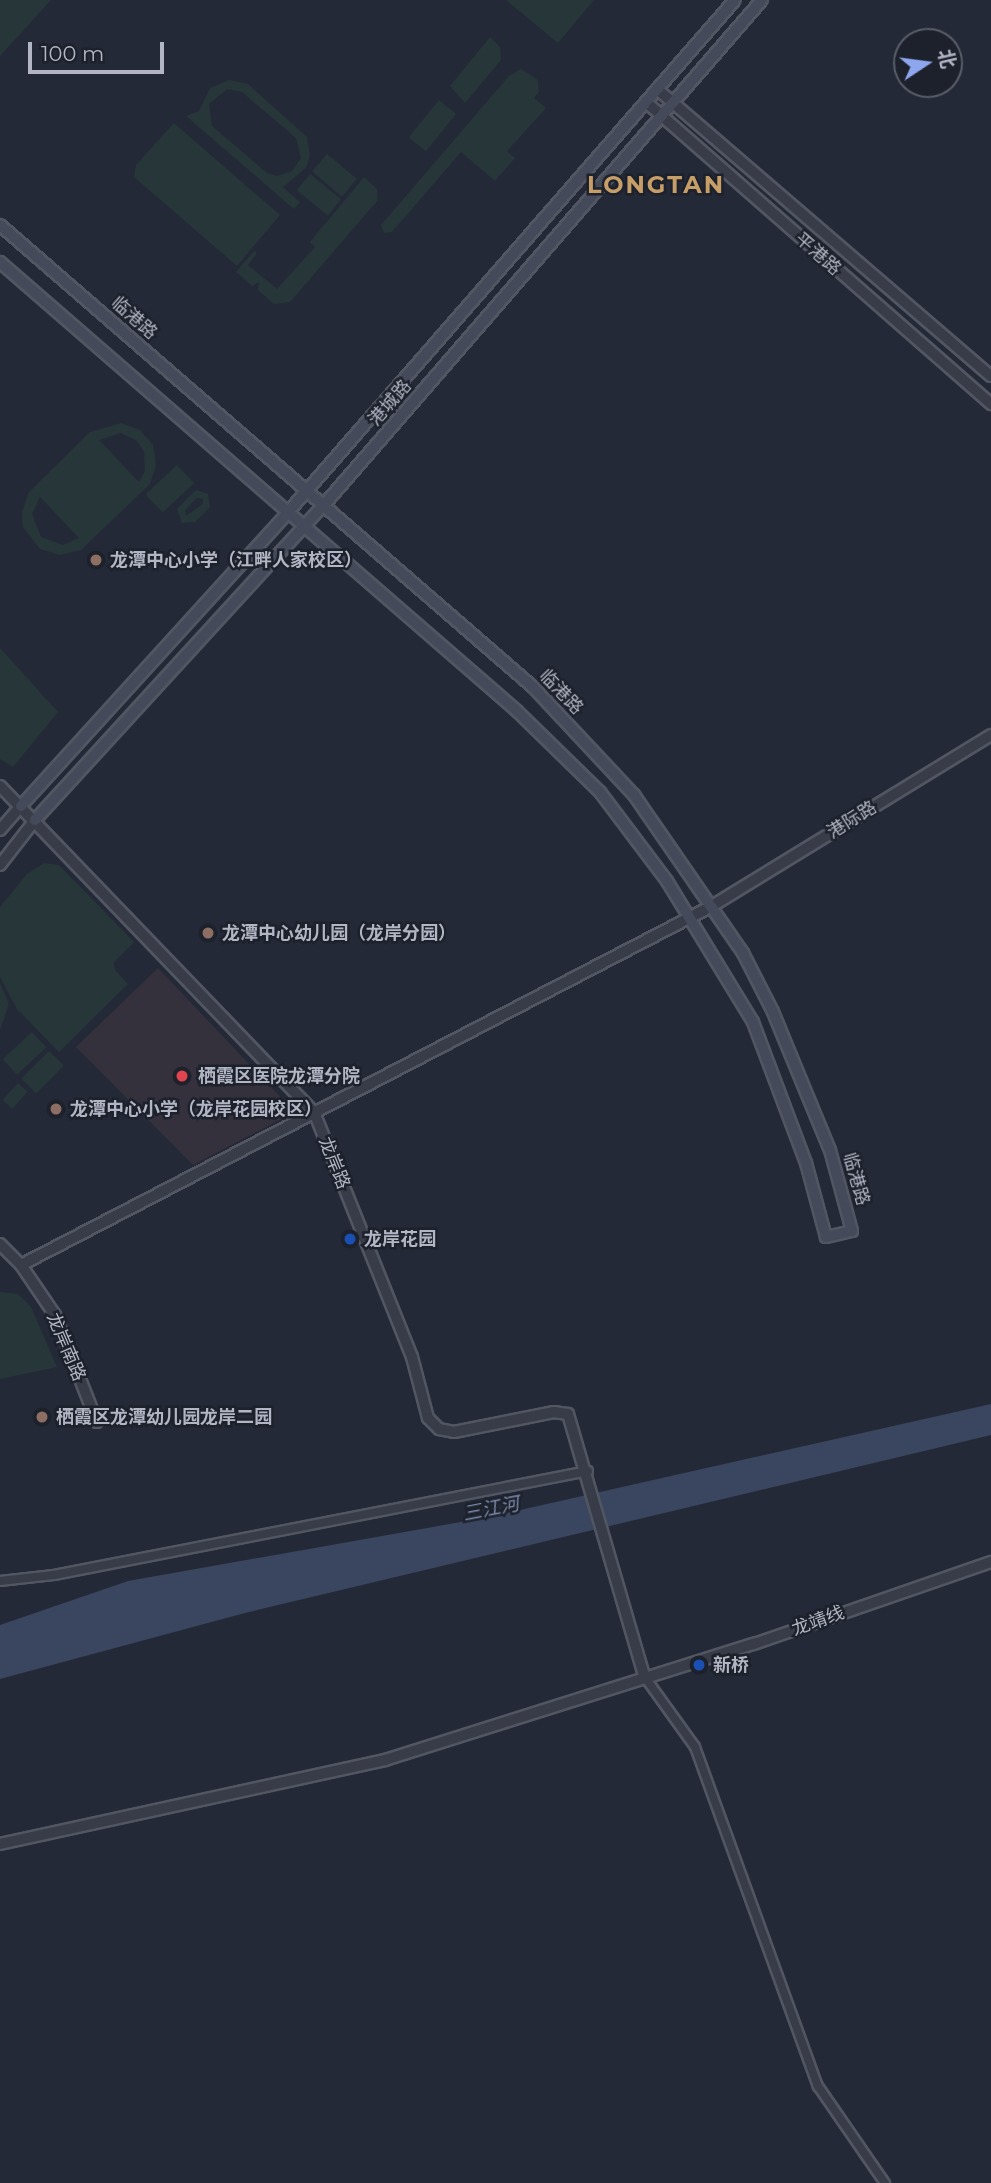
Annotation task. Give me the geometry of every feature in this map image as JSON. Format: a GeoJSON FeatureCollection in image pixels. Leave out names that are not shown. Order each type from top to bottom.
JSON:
{"type":"FeatureCollection","features":[{"type":"Feature","properties":{"kind":"main road","name":"港城路"},"geometry":{"type":"LineString","coordinates":[[21,806],[289,511],[735,0]]}},
{"type":"Feature","properties":{"kind":"main road","name":"港城路"},"geometry":{"type":"LineString","coordinates":[[34,821],[323,506],[762,0]]}},
{"type":"Feature","properties":{"kind":"main road","name":"临港路"},"geometry":{"type":"LineString","coordinates":[[0,225],[533,687],[634,795],[712,906],[773,1012],[830,1150],[852,1231],[826,1237],[806,1163],[753,1022],[687,915],[600,792],[517,711],[0,262]]}},
{"type":"Feature","properties":{"kind":"street","name":"平港路"},"geometry":{"type":"LineString","coordinates":[[657,89],[991,376]]}},
{"type":"Feature","properties":{"kind":"street","name":"平港路"},"geometry":{"type":"LineString","coordinates":[[646,102],[991,404]]}},
{"type":"Feature","properties":{"kind":"street","name":"港际路"},"geometry":{"type":"LineString","coordinates":[[21,1265],[687,915],[712,906],[991,734]]}},
{"type":"Feature","properties":{"kind":"street","name":"龙岸路"},"geometry":{"type":"LineString","coordinates":[[0,786],[314,1112],[412,1357],[428,1418],[439,1429],[454,1432],[554,1412],[568,1415],[588,1471]]}},
{"type":"Feature","properties":{"kind":"street"},"geometry":{"type":"LineString","coordinates":[[0,830],[21,806]]}},
{"type":"Feature","properties":{"kind":"street"},"geometry":{"type":"LineString","coordinates":[[0,865],[34,821]]}},
{"type":"Feature","properties":{"kind":"street","name":"龙岸南路"},"geometry":{"type":"LineString","coordinates":[[0,1244],[21,1265],[55,1315],[97,1422]]}},
{"type":"Feature","properties":{"kind":"street"},"geometry":{"type":"LineString","coordinates":[[0,1581],[64,1573],[588,1471],[644,1676],[695,1747],[818,2086],[885,2183]]}},
{"type":"Feature","properties":{"kind":"street","name":"龙靖线"},"geometry":{"type":"LineString","coordinates":[[0,1844],[385,1760],[991,1562]]}},
{"type":"Feature","properties":{"kind":"shaded area"},"geometry":{"type":"Polygon","coordinates":[[[0,0],[51,0],[0,56],[0,0]]]}},
{"type":"Feature","properties":{"kind":"shaded area"},"geometry":{"type":"Polygon","coordinates":[[[506,0],[594,0],[558,43],[506,0]]]}},
{"type":"Feature","properties":{"kind":"shaded area"},"geometry":{"type":"Polygon","coordinates":[[[490,37],[500,47],[501,60],[465,103],[450,86],[490,37]]]}},
{"type":"Feature","properties":{"kind":"shaded area"},"geometry":{"type":"Polygon","coordinates":[[[521,69],[538,80],[539,92],[534,98],[546,108],[507,151],[515,158],[495,181],[461,152],[392,232],[384,233],[381,225],[509,76],[521,69]]]}},
{"type":"Feature","properties":{"kind":"shaded area"},"geometry":{"type":"Polygon","coordinates":[[[229,80],[248,84],[307,137],[310,156],[306,168],[283,187],[300,202],[294,209],[186,116],[199,111],[210,88],[229,80]],[[227,89],[209,104],[212,126],[267,173],[277,176],[292,171],[301,158],[296,138],[242,92],[227,89]]]}},
{"type":"Feature","properties":{"kind":"shaded area"},"geometry":{"type":"Polygon","coordinates":[[[439,100],[456,114],[426,151],[409,137],[439,100]]]}},
{"type":"Feature","properties":{"kind":"shaded area"},"geometry":{"type":"Polygon","coordinates":[[[174,123],[280,215],[237,266],[134,177],[136,165],[174,123]]]}},
{"type":"Feature","properties":{"kind":"shaded area"},"geometry":{"type":"Polygon","coordinates":[[[327,154],[357,179],[342,197],[312,172],[327,154]]]}},
{"type":"Feature","properties":{"kind":"shaded area"},"geometry":{"type":"Polygon","coordinates":[[[310,174],[341,199],[328,215],[297,190],[310,174]]]}},
{"type":"Feature","properties":{"kind":"shaded area"},"geometry":{"type":"Polygon","coordinates":[[[364,177],[377,189],[377,201],[290,302],[274,304],[258,290],[259,282],[252,286],[236,272],[254,251],[257,253],[248,265],[277,289],[315,247],[310,242],[364,177]]]}},
{"type":"Feature","properties":{"kind":"shaded area"},"geometry":{"type":"Polygon","coordinates":[[[121,423],[140,430],[153,445],[156,465],[150,484],[81,550],[60,555],[40,549],[23,527],[22,512],[29,492],[90,432],[121,423]],[[121,433],[99,440],[139,482],[145,471],[144,452],[137,441],[121,433]],[[40,497],[32,514],[41,537],[63,545],[79,538],[40,497]]]}},
{"type":"Feature","properties":{"kind":"shaded area"},"geometry":{"type":"Polygon","coordinates":[[[177,465],[194,483],[163,513],[146,494],[177,465]]]}},
{"type":"Feature","properties":{"kind":"shaded area"},"geometry":{"type":"Polygon","coordinates":[[[196,490],[208,494],[210,507],[195,522],[182,523],[177,509],[196,490]],[[197,498],[185,510],[186,516],[203,504],[203,499],[197,498]]]}},
{"type":"Feature","properties":{"kind":"shaded area"},"geometry":{"type":"Polygon","coordinates":[[[0,648],[58,712],[13,767],[0,759],[0,648]]]}},
{"type":"Feature","properties":{"kind":"shaded area"},"geometry":{"type":"Polygon","coordinates":[[[44,863],[59,865],[134,942],[114,962],[115,970],[128,984],[59,1052],[17,1009],[0,977],[0,907],[27,874],[44,863]]]}},
{"type":"Feature","properties":{"kind":"shaded area","name":"栖霞区医院龙潭分院"},"geometry":{"type":"Polygon","coordinates":[[[158,968],[288,1105],[285,1117],[193,1165],[76,1047],[158,968]]]}},
{"type":"Feature","properties":{"kind":"shaded area"},"geometry":{"type":"Polygon","coordinates":[[[0,983],[9,1004],[0,1030],[0,983]]]}},
{"type":"Feature","properties":{"kind":"shaded area"},"geometry":{"type":"Polygon","coordinates":[[[32,1032],[46,1047],[17,1075],[3,1059],[32,1032]]]}},
{"type":"Feature","properties":{"kind":"shaded area"},"geometry":{"type":"Polygon","coordinates":[[[49,1051],[64,1066],[36,1093],[21,1079],[49,1051]]]}},
{"type":"Feature","properties":{"kind":"shaded area"},"geometry":{"type":"Polygon","coordinates":[[[18,1083],[28,1092],[12,1109],[3,1100],[18,1083]]]}},
{"type":"Feature","properties":{"kind":"shaded area"},"geometry":{"type":"Polygon","coordinates":[[[0,1292],[18,1294],[31,1307],[57,1367],[0,1379],[0,1292]]]}},
{"type":"Feature","properties":{"kind":"water"},"geometry":{"type":"Polygon","coordinates":[[[991,1404],[991,1435],[245,1613],[0,1679],[0,1625],[128,1581],[489,1517],[991,1404]]]}},
{"type":"Feature","properties":{"kind":"place","name":"龙潭中心小学（江畔人家校区）"},"geometry":{"type":"Point","coordinates":[96,560]}},
{"type":"Feature","properties":{"kind":"place","name":"龙潭中心幼儿园（龙岸分园）"},"geometry":{"type":"Point","coordinates":[208,933]}},
{"type":"Feature","properties":{"kind":"place","name":"栖霞区医院龙潭分院"},"geometry":{"type":"Point","coordinates":[182,1076]}},
{"type":"Feature","properties":{"kind":"place","name":"龙潭中心小学（龙岸花园校区）"},"geometry":{"type":"Point","coordinates":[56,1109]}},
{"type":"Feature","properties":{"kind":"place","name":"龙岸花园"},"geometry":{"type":"Point","coordinates":[350,1239]}},
{"type":"Feature","properties":{"kind":"place","name":"栖霞区龙潭幼儿园龙岸二园"},"geometry":{"type":"Point","coordinates":[42,1417]}},
{"type":"Feature","properties":{"kind":"place","name":"新桥"},"geometry":{"type":"Point","coordinates":[699,1665]}},
{"type":"Feature","properties":{"kind":"district","name":"LONGTAN"},"geometry":{"type":"Point","coordinates":[656,185]}},
{"type":"Feature","properties":{"kind":"water label","name":"三江河"},"geometry":{"type":"Point","coordinates":[491,1509]}}]}
